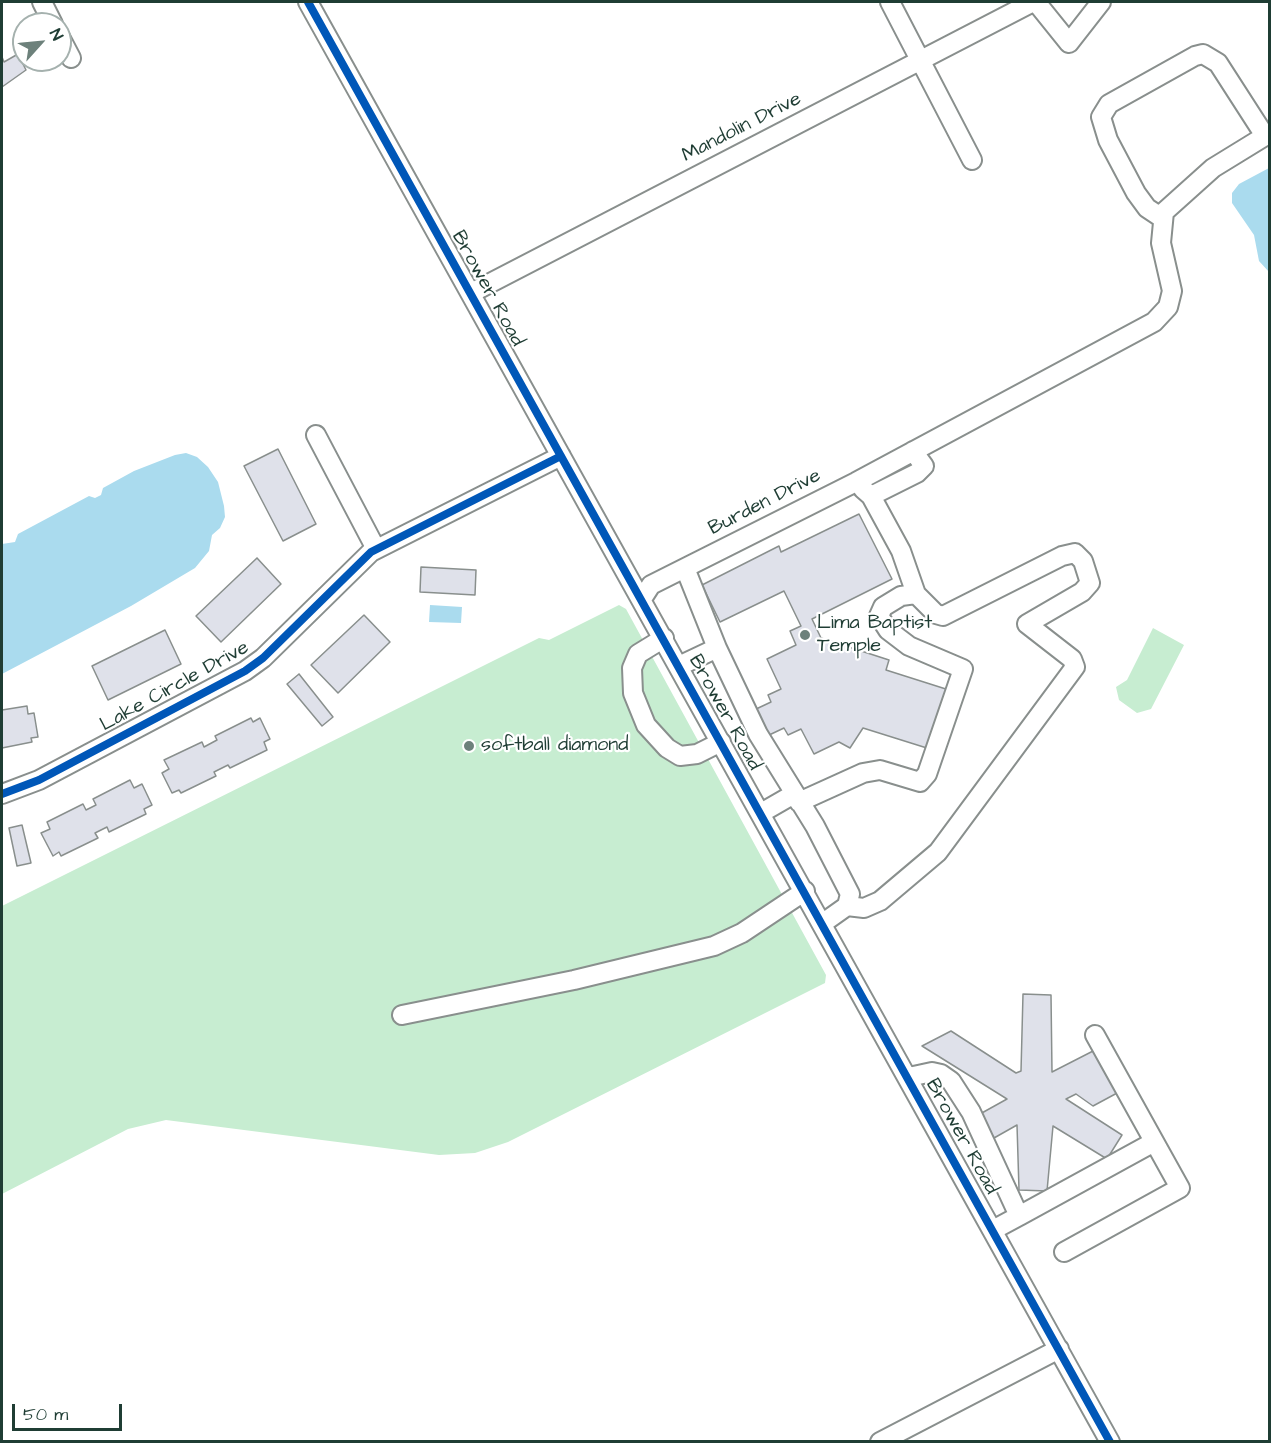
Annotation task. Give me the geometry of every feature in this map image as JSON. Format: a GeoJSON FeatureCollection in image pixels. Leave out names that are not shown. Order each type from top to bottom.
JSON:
{"type":"FeatureCollection","features":[{"type":"Feature","properties":{"kind":"street","name":"Brower Road"},"geometry":{"type":"LineString","coordinates":[[308,2],[909,1077],[1110,1442]]}},
{"type":"Feature","properties":{"kind":"street"},"geometry":{"type":"LineString","coordinates":[[890,2],[919,62],[972,159]]}},
{"type":"Feature","properties":{"kind":"street","name":"Mandolin Drive"},"geometry":{"type":"LineString","coordinates":[[471,293],[1035,2]]}},
{"type":"Feature","properties":{"kind":"street"},"geometry":{"type":"LineString","coordinates":[[1035,2],[1069,43],[1101,2]]}},
{"type":"Feature","properties":{"kind":"street"},"geometry":{"type":"LineString","coordinates":[[1203,54],[1218,63],[1267,135],[1193,184],[1164,212],[1162,218],[1147,208],[1136,193],[1108,140],[1101,117],[1109,104],[1195,56],[1203,54]]}},
{"type":"Feature","properties":{"kind":"street","name":"Burden Drive"},"geometry":{"type":"LineString","coordinates":[[642,599],[651,585],[856,482],[1069,370],[1154,322],[1168,307],[1172,291],[1161,243],[1162,218]]}},
{"type":"Feature","properties":{"kind":"street"},"geometry":{"type":"LineString","coordinates":[[316,435],[376,549]]}},
{"type":"Feature","properties":{"kind":"street"},"geometry":{"type":"LineString","coordinates":[[871,496],[917,473],[924,466],[912,451]]}},
{"type":"Feature","properties":{"kind":"street","name":"Lake Circle Drive"},"geometry":{"type":"LineString","coordinates":[[2,794],[39,780],[245,670],[263,658],[316,603],[376,549],[405,537],[561,456]]}},
{"type":"Feature","properties":{"kind":"street"},"geometry":{"type":"LineString","coordinates":[[847,906],[864,908],[880,901],[938,852],[1075,667],[1072,659],[1027,624],[1082,592],[1090,583],[1083,561],[1075,554],[1062,556],[943,616],[936,614],[916,594],[901,551],[871,496],[856,482]]}},
{"type":"Feature","properties":{"kind":"street"},"geometry":{"type":"LineString","coordinates":[[685,568],[717,648],[758,734],[815,826],[850,894],[847,906],[823,923]]}},
{"type":"Feature","properties":{"kind":"street"},"geometry":{"type":"LineString","coordinates":[[761,813],[863,773],[880,770],[920,782],[927,774],[963,669],[909,646],[888,630],[879,616],[883,607],[900,596],[916,594]]}},
{"type":"Feature","properties":{"kind":"street"},"geometry":{"type":"LineString","coordinates":[[664,638],[638,654],[632,668],[633,693],[646,724],[667,748],[680,756],[697,754],[722,742]]}},
{"type":"Feature","properties":{"kind":"street"},"geometry":{"type":"LineString","coordinates":[[679,666],[717,648]]}},
{"type":"Feature","properties":{"kind":"street"},"geometry":{"type":"LineString","coordinates":[[402,1016],[574,980],[714,946],[742,933],[804,891]]}},
{"type":"Feature","properties":{"kind":"street"},"geometry":{"type":"LineString","coordinates":[[1064,1252],[1180,1188],[1095,1035]]}},
{"type":"Feature","properties":{"kind":"street"},"geometry":{"type":"LineString","coordinates":[[909,1077],[932,1072],[941,1074],[951,1081],[988,1145],[1019,1216]]}},
{"type":"Feature","properties":{"kind":"street"},"geometry":{"type":"LineString","coordinates":[[993,1230],[1154,1142]]}},
{"type":"Feature","properties":{"kind":"street"},"geometry":{"type":"LineString","coordinates":[[885,1440],[1059,1349]]}},
{"type":"Feature","properties":{"kind":"green space"},"geometry":{"type":"Polygon","coordinates":[[[619,605],[626,609],[826,975],[825,983],[508,1142],[475,1153],[439,1155],[166,1120],[128,1129],[2,1194],[2,906],[539,638],[549,640],[619,605]]]}},
{"type":"Feature","properties":{"kind":"green space"},"geometry":{"type":"Polygon","coordinates":[[[1153,628],[1184,645],[1151,709],[1137,713],[1119,700],[1116,687],[1127,680],[1153,628]]]}},
{"type":"Feature","properties":{"kind":"water"},"geometry":{"type":"Polygon","coordinates":[[[1269,168],[1269,272],[1259,261],[1254,235],[1232,203],[1232,193],[1239,184],[1269,168]]]}},
{"type":"Feature","properties":{"kind":"water"},"geometry":{"type":"Polygon","coordinates":[[[186,453],[197,457],[208,467],[218,482],[225,517],[220,528],[212,535],[209,551],[195,568],[131,606],[2,674],[2,544],[15,542],[18,534],[89,496],[95,498],[101,495],[103,488],[134,471],[186,453]]]}},
{"type":"Feature","properties":{"kind":"water"},"geometry":{"type":"Polygon","coordinates":[[[430,605],[462,607],[461,623],[429,622],[430,605]]]}},
{"type":"Feature","properties":{"kind":"building"},"geometry":{"type":"Polygon","coordinates":[[[2,57],[4,62],[12,57],[12,72],[23,72],[2,87],[2,57]]]}},
{"type":"Feature","properties":{"kind":"building"},"geometry":{"type":"Polygon","coordinates":[[[278,449],[316,524],[283,541],[244,466],[278,449]]]}},
{"type":"Feature","properties":{"kind":"building","name":"Lima Baptist Temple"},"geometry":{"type":"Polygon","coordinates":[[[859,514],[892,579],[812,619],[821,638],[889,660],[886,670],[949,690],[930,749],[863,728],[850,748],[839,742],[814,754],[801,729],[788,735],[784,728],[767,736],[754,710],[771,702],[768,695],[781,689],[767,659],[796,645],[790,631],[801,626],[784,591],[720,622],[702,585],[779,546],[781,552],[859,514]]]}},
{"type":"Feature","properties":{"kind":"building"},"geometry":{"type":"Polygon","coordinates":[[[257,558],[281,584],[221,642],[196,616],[257,558]]]}},
{"type":"Feature","properties":{"kind":"building"},"geometry":{"type":"Polygon","coordinates":[[[421,567],[476,570],[475,595],[420,592],[421,567]]]}},
{"type":"Feature","properties":{"kind":"building"},"geometry":{"type":"Polygon","coordinates":[[[364,615],[390,642],[338,693],[311,665],[364,615]]]}},
{"type":"Feature","properties":{"kind":"building"},"geometry":{"type":"Polygon","coordinates":[[[165,630],[181,664],[108,700],[92,666],[165,630]]]}},
{"type":"Feature","properties":{"kind":"building"},"geometry":{"type":"Polygon","coordinates":[[[299,674],[333,717],[322,726],[287,684],[299,674]]]}},
{"type":"Feature","properties":{"kind":"building"},"geometry":{"type":"Polygon","coordinates":[[[27,706],[28,714],[34,713],[38,737],[31,738],[32,742],[2,748],[2,710],[27,706]]]}},
{"type":"Feature","properties":{"kind":"building"},"geometry":{"type":"Polygon","coordinates":[[[251,718],[253,722],[260,718],[270,739],[264,742],[267,750],[230,768],[228,765],[214,772],[216,776],[181,793],[179,790],[172,793],[162,773],[169,769],[164,760],[202,742],[204,747],[217,740],[215,736],[251,718]]]}},
{"type":"Feature","properties":{"kind":"building"},"geometry":{"type":"Polygon","coordinates":[[[130,780],[134,788],[142,784],[152,805],[144,809],[146,814],[109,832],[107,827],[95,833],[98,838],[61,856],[59,852],[53,856],[41,833],[50,829],[47,822],[83,804],[86,810],[96,805],[93,799],[130,780]]]}},
{"type":"Feature","properties":{"kind":"building"},"geometry":{"type":"Polygon","coordinates":[[[22,825],[31,863],[17,866],[9,828],[22,825]]]}},
{"type":"Feature","properties":{"kind":"building"},"geometry":{"type":"Polygon","coordinates":[[[1023,994],[1051,995],[1052,1072],[1095,1050],[1119,1092],[1093,1106],[1076,1094],[1066,1099],[1122,1135],[1107,1159],[1053,1126],[1047,1191],[1019,1190],[1017,1125],[994,1138],[980,1114],[1007,1099],[922,1046],[951,1031],[1016,1073],[1021,1071],[1023,994]]]}},
{"type":"Feature","properties":{"kind":"cycle path"},"geometry":{"type":"LineString","coordinates":[[308,2],[1110,1442]]}},
{"type":"Feature","properties":{"kind":"cycle path"},"geometry":{"type":"LineString","coordinates":[[2,794],[39,780],[245,671],[263,658],[371,552],[561,456]]}},
{"type":"Feature","properties":{"kind":"place","name":"Lima Baptist Temple"},"geometry":{"type":"Point","coordinates":[805,635]}},
{"type":"Feature","properties":{"kind":"place","name":"softball diamond"},"geometry":{"type":"Point","coordinates":[469,746]}}]}
